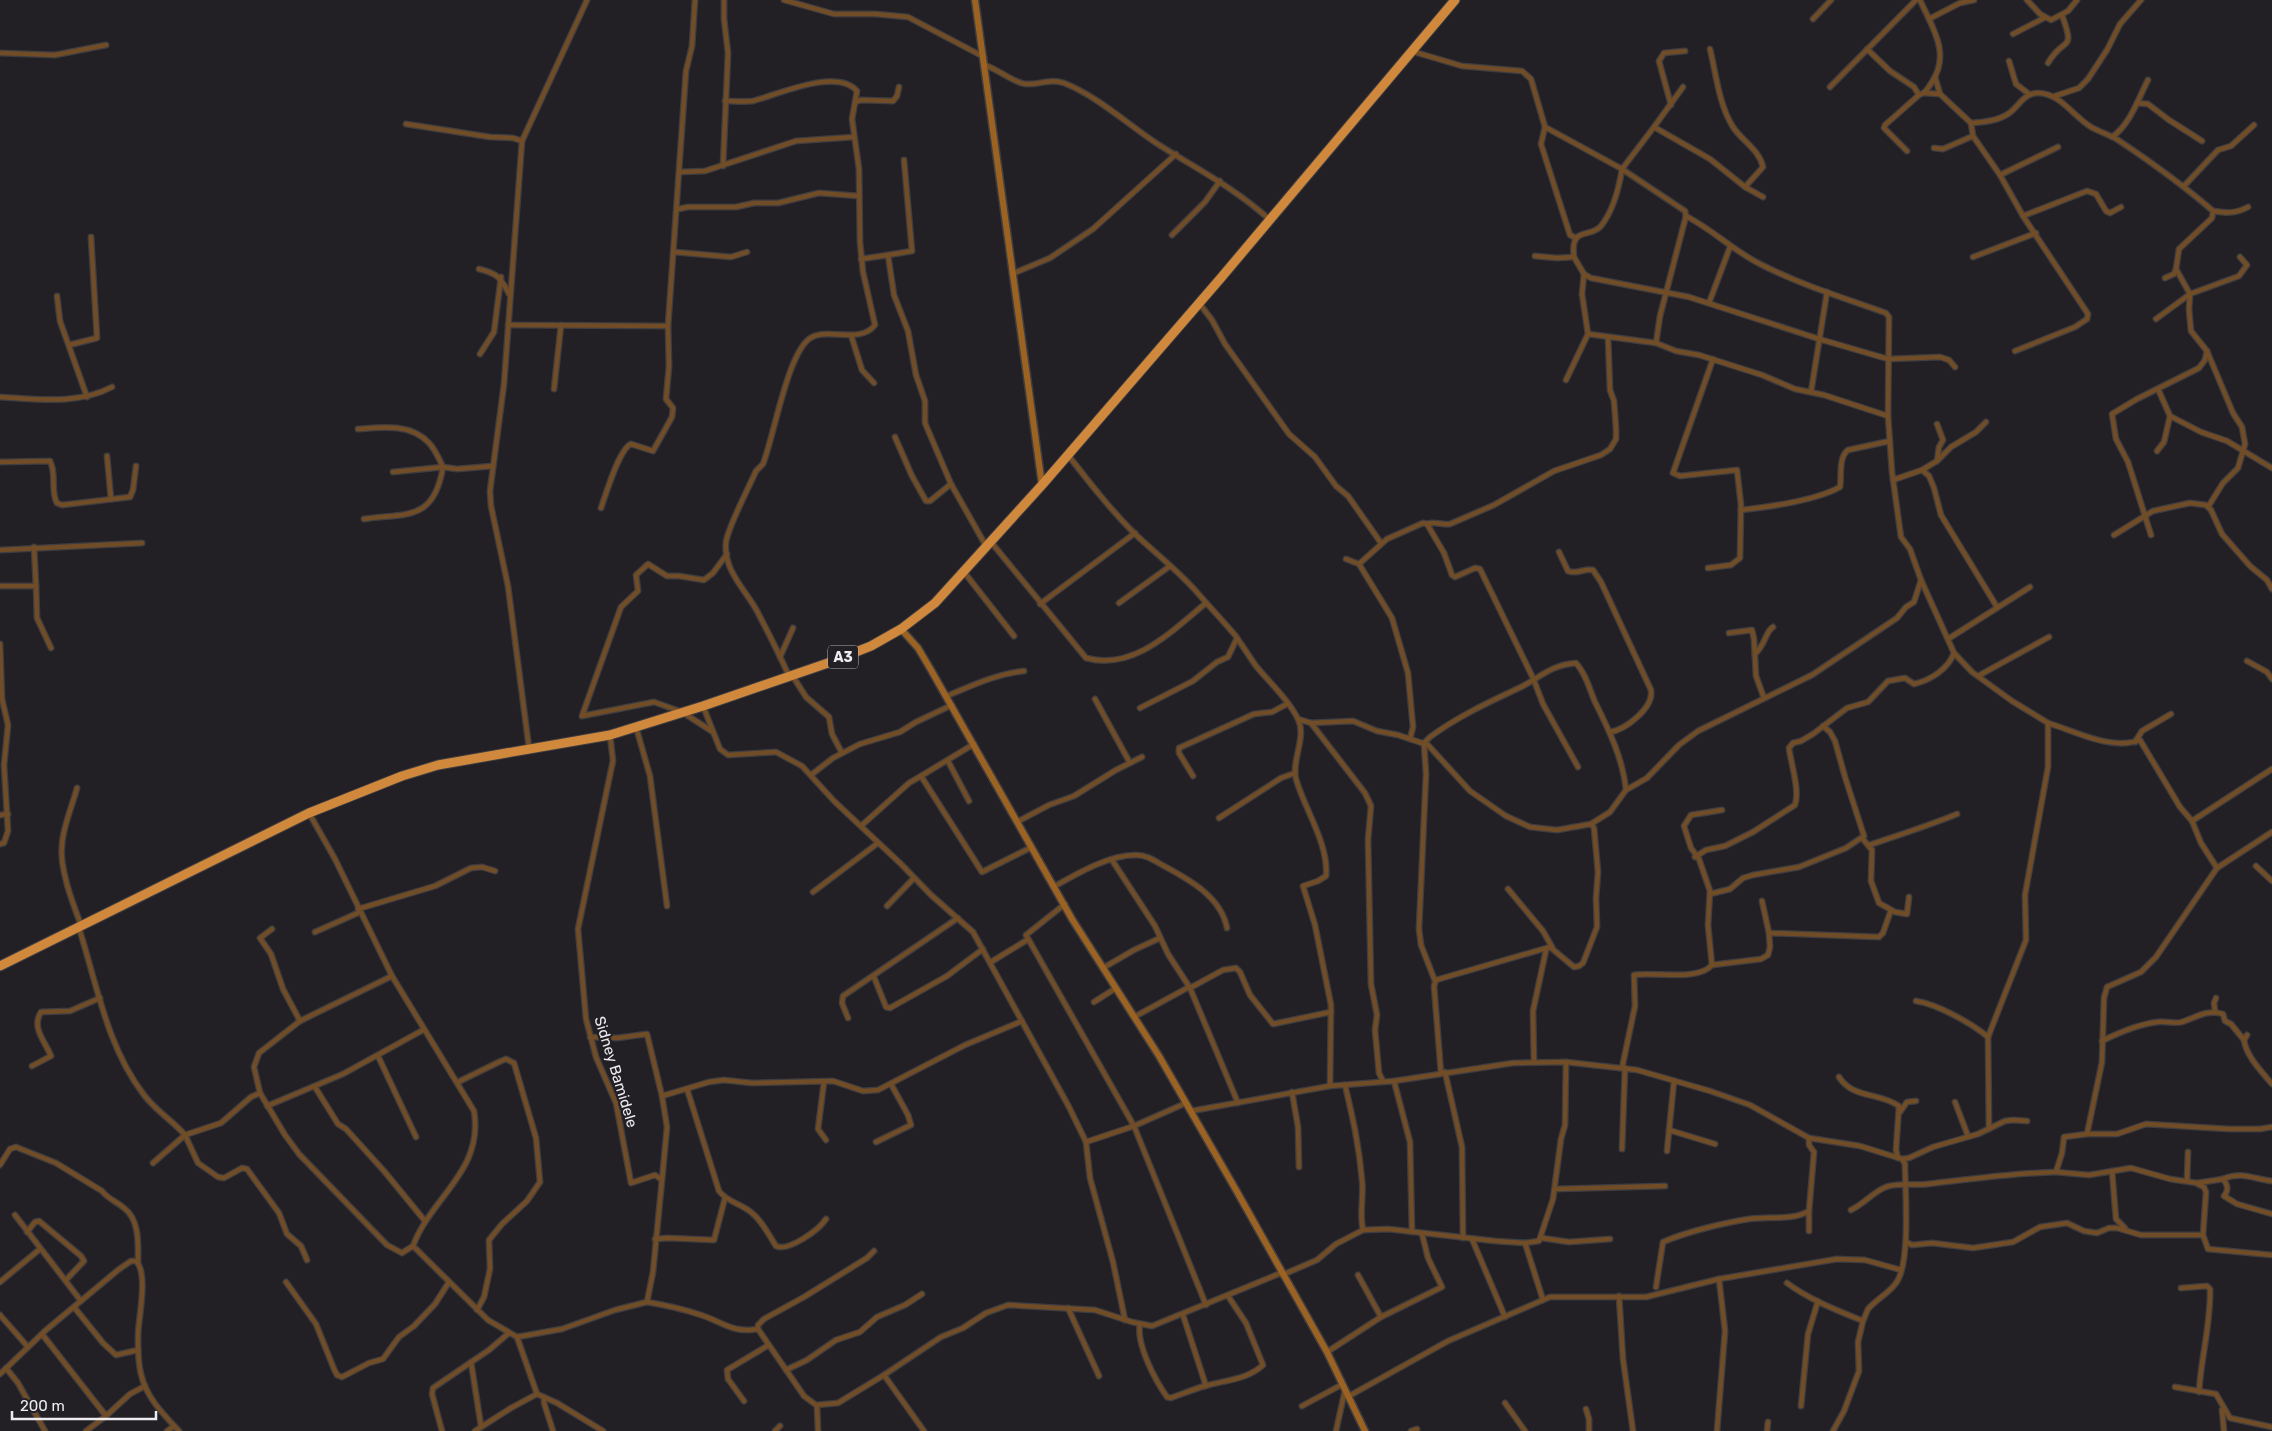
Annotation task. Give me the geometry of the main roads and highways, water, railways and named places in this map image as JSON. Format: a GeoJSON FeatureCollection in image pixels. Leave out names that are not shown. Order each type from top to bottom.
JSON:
{"type":"FeatureCollection","features":[{"type":"Feature","properties":{"kind":"highway","name":"A3"},"geometry":{"type":"LineString","coordinates":[[0,966],[309,813],[402,776],[438,765],[610,735],[790,676],[871,646],[901,630],[934,603],[1042,485],[1270,220],[1455,0]]}}]}
